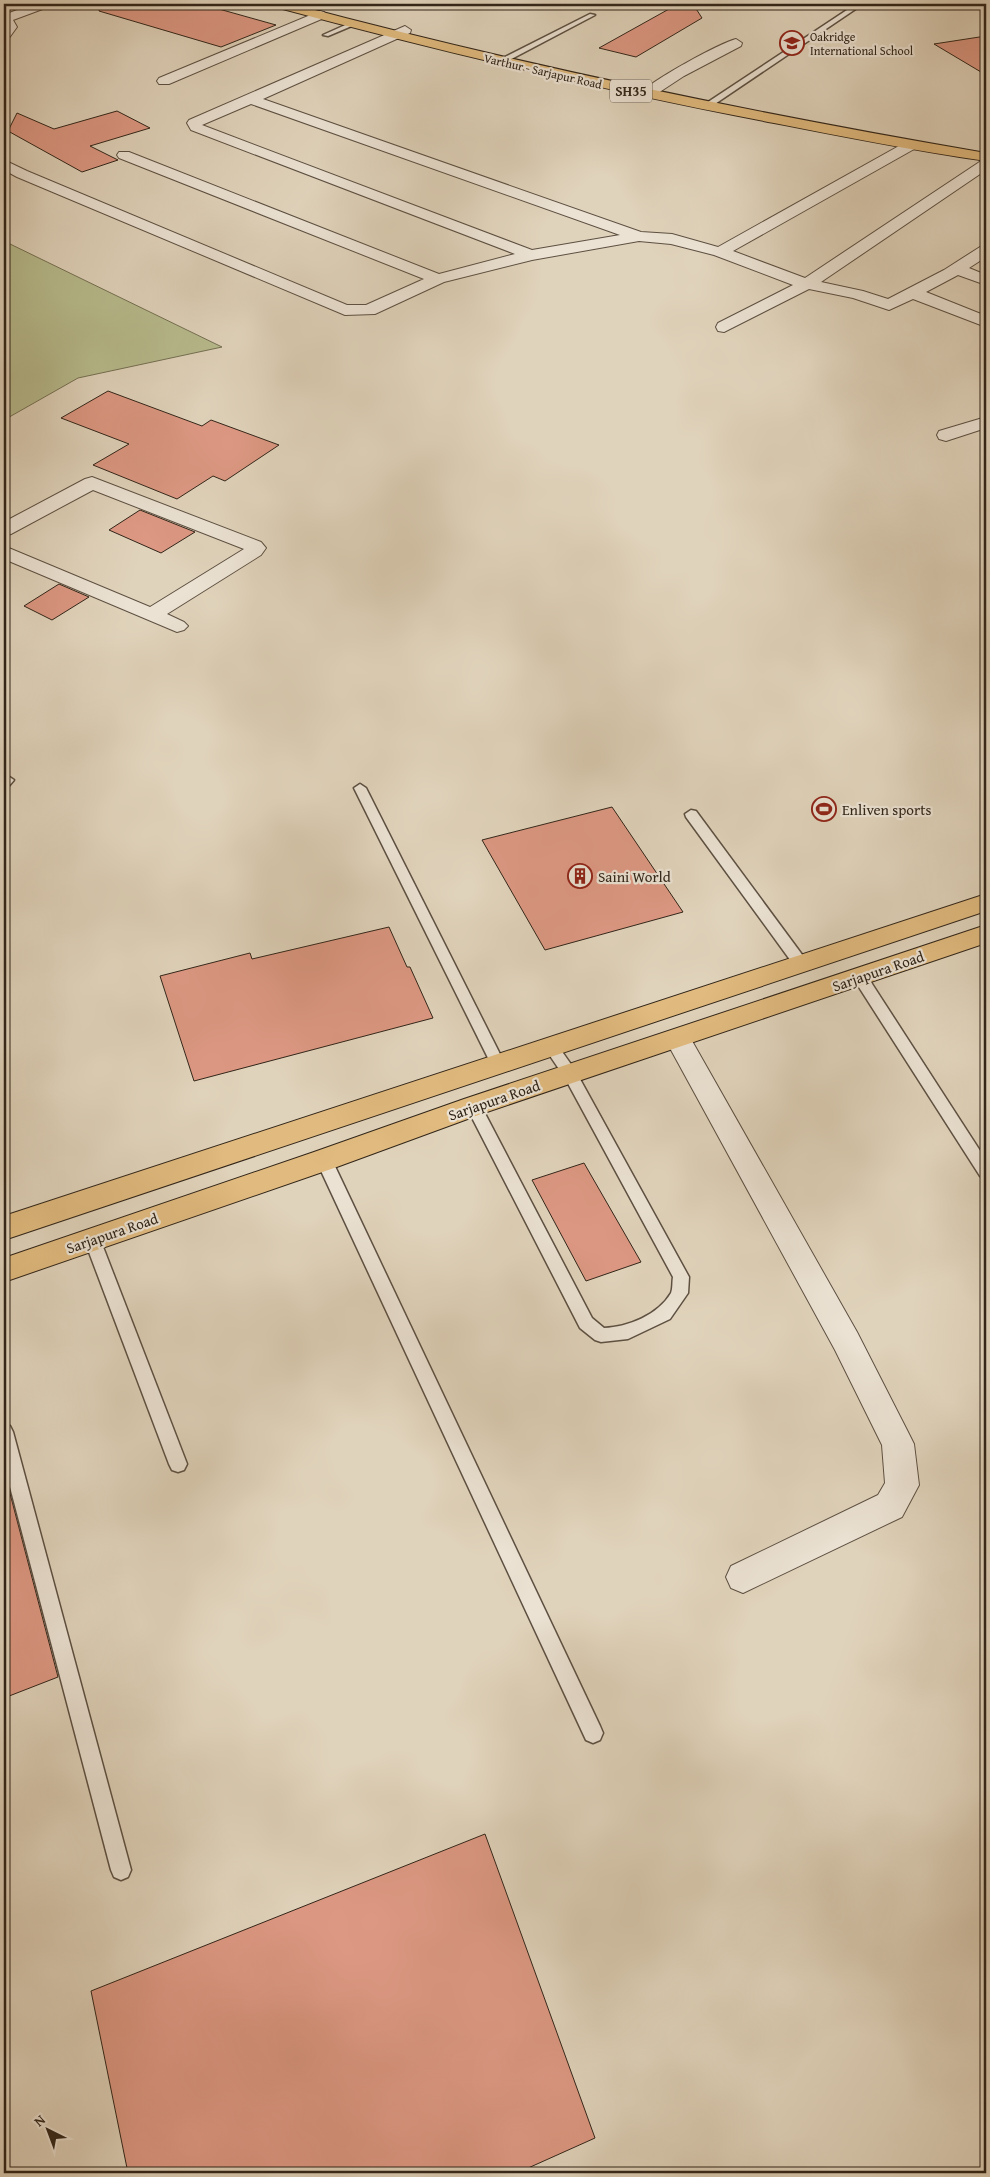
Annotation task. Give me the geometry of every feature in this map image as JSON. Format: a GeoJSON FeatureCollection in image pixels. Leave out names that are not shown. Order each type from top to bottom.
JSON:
{"type":"FeatureCollection","features":[{"type":"Feature","properties":{"kind":"main road","name":"Varthur - Sarjapur Road"},"geometry":{"type":"LineString","coordinates":[[280,4],[352,24],[400,33],[504,59],[651,91],[911,145],[986,157]]}},
{"type":"Feature","properties":{"kind":"main road","name":"Varthur - Sarjapur Road"},"geometry":{"type":"LineString","coordinates":[[309,4],[400,33]]}},
{"type":"Feature","properties":{"kind":"main road","name":"Varthur - Sarjapur Road"},"geometry":{"type":"LineString","coordinates":[[710,103],[986,147]]}},
{"type":"Feature","properties":{"kind":"main road","name":"Sarjapura Road"},"geometry":{"type":"LineString","coordinates":[[4,1228],[986,902]]}},
{"type":"Feature","properties":{"kind":"main road","name":"Sarjapura Road"},"geometry":{"type":"LineString","coordinates":[[4,1270],[324,1160],[474,1106],[678,1040],[986,934]]}},
{"type":"Feature","properties":{"kind":"street"},"geometry":{"type":"LineString","coordinates":[[4,35],[12,27],[6,22],[7,18],[44,4]]}},
{"type":"Feature","properties":{"kind":"street"},"geometry":{"type":"LineString","coordinates":[[164,81],[320,15]]}},
{"type":"Feature","properties":{"kind":"street"},"geometry":{"type":"LineString","coordinates":[[400,33],[198,121],[194,126],[531,256]]}},
{"type":"Feature","properties":{"kind":"street"},"geometry":{"type":"LineString","coordinates":[[651,91],[692,64],[712,57],[736,43]]}},
{"type":"Feature","properties":{"kind":"street"},"geometry":{"type":"LineString","coordinates":[[251,99],[639,236],[672,239],[720,252],[807,284],[857,294],[885,304],[893,304],[986,250]]}},
{"type":"Feature","properties":{"kind":"street"},"geometry":{"type":"LineString","coordinates":[[720,252],[911,145]]}},
{"type":"Feature","properties":{"kind":"street"},"geometry":{"type":"LineString","coordinates":[[124,155],[438,279]]}},
{"type":"Feature","properties":{"kind":"street"},"geometry":{"type":"LineString","coordinates":[[4,164],[22,174],[345,310],[369,310],[438,279],[531,256],[639,236]]}},
{"type":"Feature","properties":{"kind":"street"},"geometry":{"type":"LineString","coordinates":[[724,327],[807,284],[986,164]]}},
{"type":"Feature","properties":{"kind":"street"},"geometry":{"type":"LineString","coordinates":[[956,269],[986,280]]}},
{"type":"Feature","properties":{"kind":"street"},"geometry":{"type":"LineString","coordinates":[[913,293],[986,322]]}},
{"type":"Feature","properties":{"kind":"street"},"geometry":{"type":"LineString","coordinates":[[946,435],[986,422]]}},
{"type":"Feature","properties":{"kind":"street"},"geometry":{"type":"LineString","coordinates":[[4,530],[92,483],[256,548],[254,552],[153,614]]}},
{"type":"Feature","properties":{"kind":"street"},"geometry":{"type":"LineString","coordinates":[[4,552],[178,626]]}},
{"type":"Feature","properties":{"kind":"street"},"geometry":{"type":"LineString","coordinates":[[678,1040],[846,1341],[898,1444],[902,1485],[890,1506],[743,1578]]}},
{"type":"Feature","properties":{"kind":"lane"},"geometry":{"type":"LineString","coordinates":[[710,103],[860,4]]}},
{"type":"Feature","properties":{"kind":"lane"},"geometry":{"type":"LineString","coordinates":[[504,59],[592,16]]}},
{"type":"Feature","properties":{"kind":"lane"},"geometry":{"type":"LineString","coordinates":[[326,35],[352,24]]}},
{"type":"Feature","properties":{"kind":"lane"},"geometry":{"type":"LineString","coordinates":[[360,788],[498,1064]]}},
{"type":"Feature","properties":{"kind":"lane"},"geometry":{"type":"LineString","coordinates":[[691,814],[801,964]]}},
{"type":"Feature","properties":{"kind":"lane"},"geometry":{"type":"LineString","coordinates":[[860,977],[986,1172]]}},
{"type":"Feature","properties":{"kind":"lane"},"geometry":{"type":"LineString","coordinates":[[474,1106],[586,1322],[601,1335],[622,1334],[664,1314],[680,1293],[681,1277],[570,1074],[551,1046]]}},
{"type":"Feature","properties":{"kind":"lane"},"geometry":{"type":"LineString","coordinates":[[324,1160],[593,1733]]}},
{"type":"Feature","properties":{"kind":"lane"},"geometry":{"type":"LineString","coordinates":[[92,1239],[178,1464]]}},
{"type":"Feature","properties":{"kind":"lane"},"geometry":{"type":"LineString","coordinates":[[4,1432],[121,1870]]}},
{"type":"Feature","properties":{"kind":"green space"},"geometry":{"type":"Polygon","coordinates":[[[4,242],[222,347],[78,378],[4,420],[4,242]]]}},
{"type":"Feature","properties":{"kind":"building"},"geometry":{"type":"Polygon","coordinates":[[[100,4],[201,4],[276,25],[221,47],[99,11],[100,4]]]}},
{"type":"Feature","properties":{"kind":"building"},"geometry":{"type":"Polygon","coordinates":[[[678,4],[693,4],[702,18],[636,57],[599,48],[678,4]]]}},
{"type":"Feature","properties":{"kind":"building"},"geometry":{"type":"Polygon","coordinates":[[[986,36],[986,75],[934,44],[986,36]]]}},
{"type":"Feature","properties":{"kind":"building"},"geometry":{"type":"Polygon","coordinates":[[[117,111],[150,128],[90,146],[118,160],[82,172],[8,131],[17,113],[54,129],[117,111]]]}},
{"type":"Feature","properties":{"kind":"building"},"geometry":{"type":"Polygon","coordinates":[[[108,391],[202,426],[211,420],[279,445],[225,481],[213,476],[177,499],[93,465],[129,444],[61,418],[108,391]]]}},
{"type":"Feature","properties":{"kind":"building"},"geometry":{"type":"Polygon","coordinates":[[[140,510],[195,532],[161,553],[109,530],[140,510]]]}},
{"type":"Feature","properties":{"kind":"building"},"geometry":{"type":"Polygon","coordinates":[[[59,584],[89,597],[52,620],[24,606],[59,584]]]}},
{"type":"Feature","properties":{"kind":"building","name":"Saini World"},"geometry":{"type":"Polygon","coordinates":[[[612,807],[683,912],[545,950],[482,840],[612,807]]]}},
{"type":"Feature","properties":{"kind":"building"},"geometry":{"type":"Polygon","coordinates":[[[389,927],[433,1018],[194,1081],[160,976],[250,953],[252,959],[389,927]]]}},
{"type":"Feature","properties":{"kind":"building"},"geometry":{"type":"Polygon","coordinates":[[[584,1163],[641,1262],[586,1281],[532,1180],[584,1163]]]}},
{"type":"Feature","properties":{"kind":"building"},"geometry":{"type":"Polygon","coordinates":[[[4,1482],[7,1482],[58,1677],[4,1698],[4,1482]]]}},
{"type":"Feature","properties":{"kind":"building"},"geometry":{"type":"Polygon","coordinates":[[[485,1834],[595,2138],[517,2173],[128,2173],[91,1991],[485,1834]]]}},
{"type":"Feature","properties":{"kind":"place","name":"Oakridge International School"},"geometry":{"type":"Point","coordinates":[792,43]}},
{"type":"Feature","properties":{"kind":"place","name":"Enliven sports"},"geometry":{"type":"Point","coordinates":[824,809]}},
{"type":"Feature","properties":{"kind":"place","name":"Saini World"},"geometry":{"type":"Point","coordinates":[580,876]}}]}
